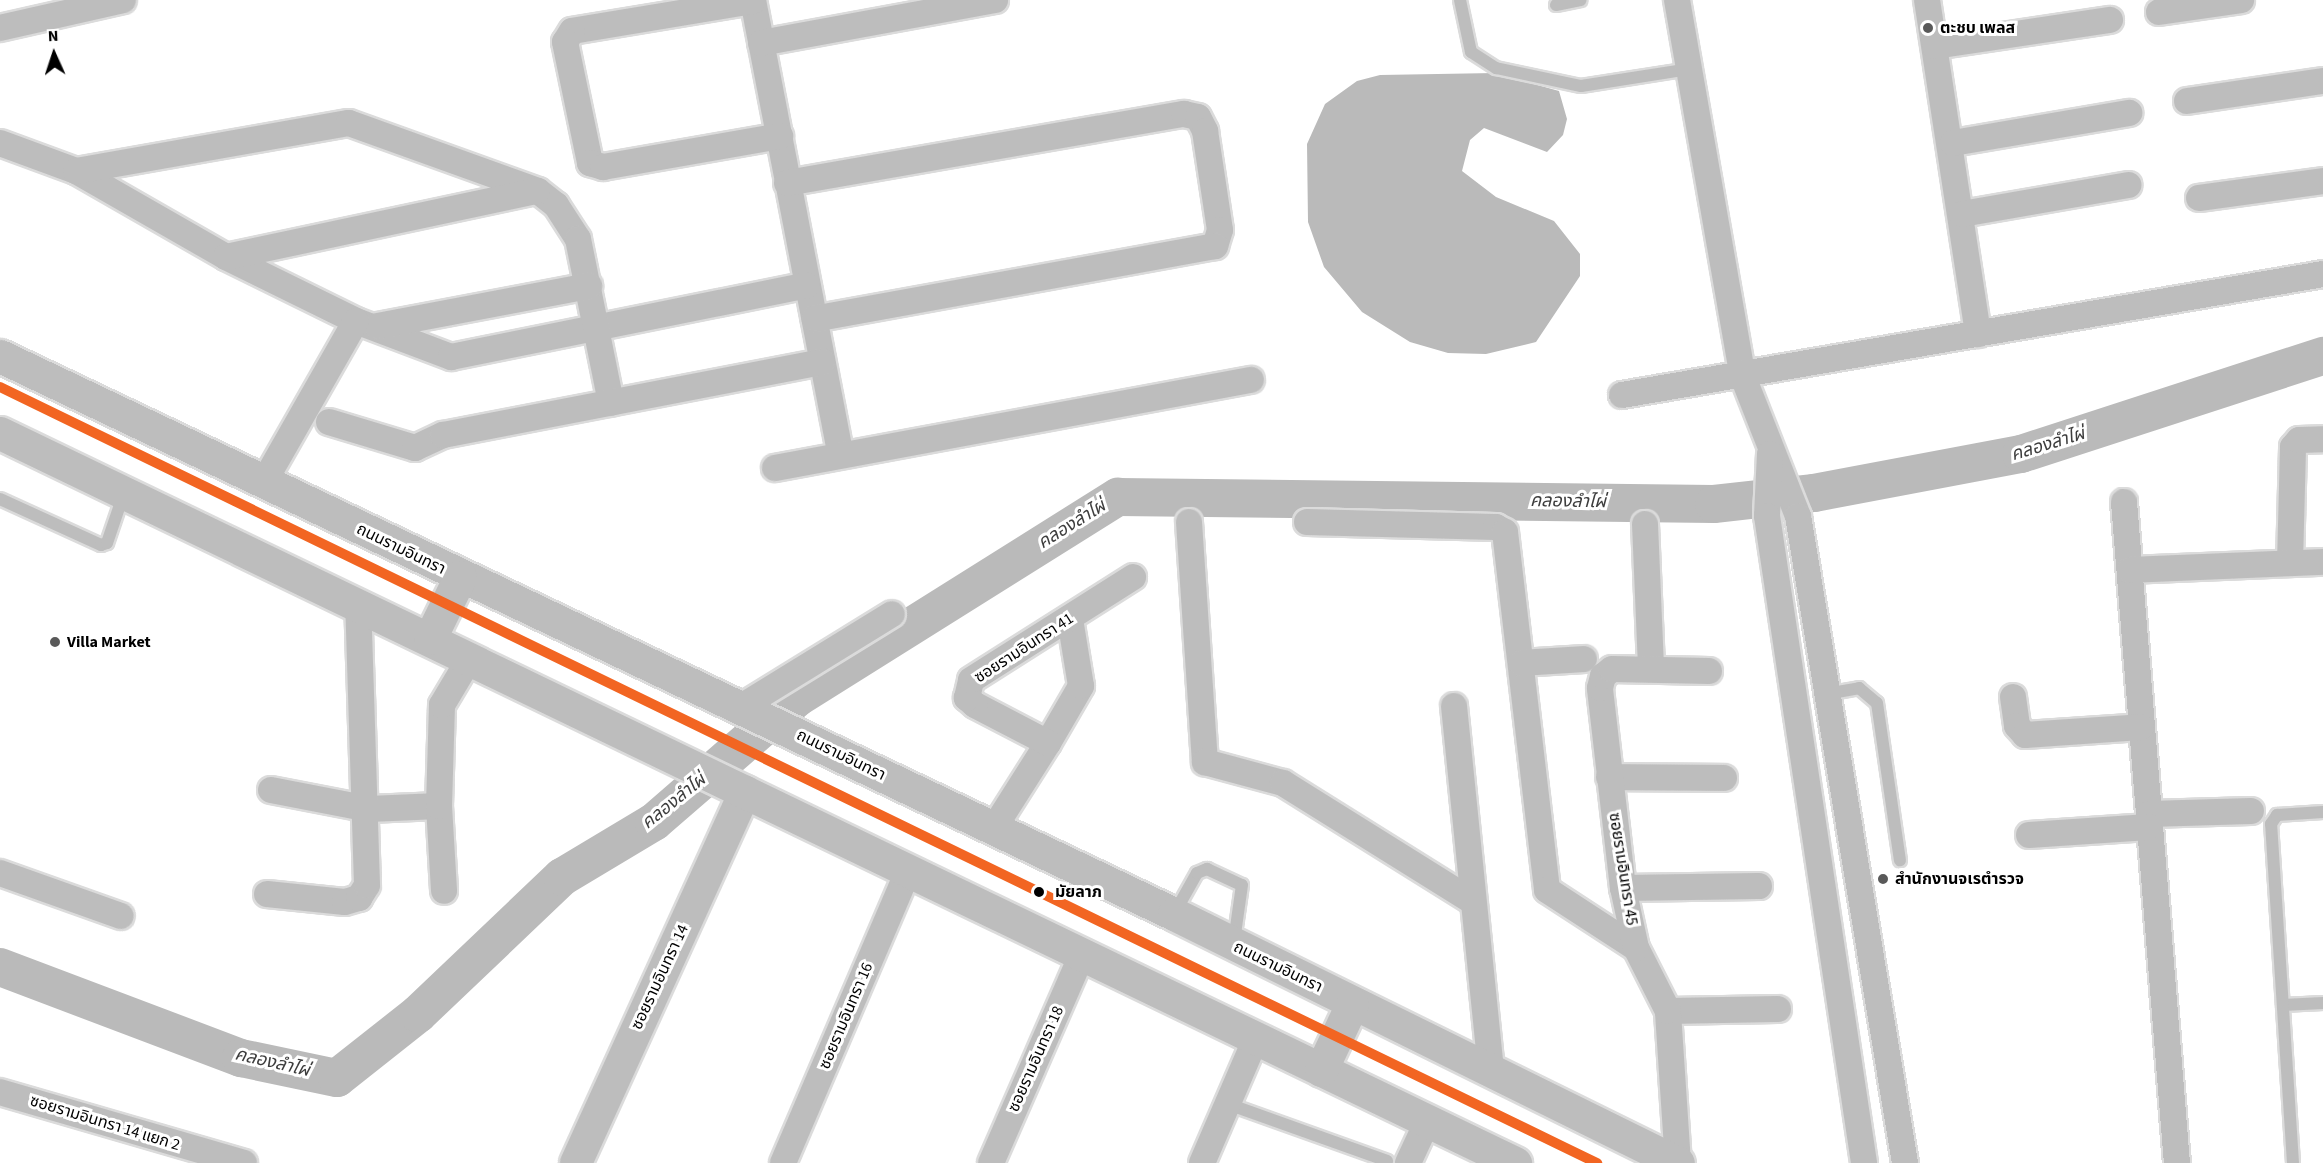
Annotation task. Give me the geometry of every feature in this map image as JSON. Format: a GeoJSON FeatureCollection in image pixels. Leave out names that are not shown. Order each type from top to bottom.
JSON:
{"type":"FeatureCollection","features":[{"type":"Feature","properties":{"kind":"main road","name":"ถนนรามอินทรา"},"geometry":{"type":"LineString","coordinates":[[0,356],[460,577],[759,716],[1174,914],[1352,1004],[1678,1163]]}},
{"type":"Feature","properties":{"kind":"main road"},"geometry":{"type":"LineString","coordinates":[[0,433],[358,603],[675,759],[909,869],[1082,955],[1515,1163]]}},
{"type":"Feature","properties":{"kind":"main road"},"geometry":{"type":"LineString","coordinates":[[429,638],[460,577]]}},
{"type":"Feature","properties":{"kind":"main road"},"geometry":{"type":"LineString","coordinates":[[1321,1070],[1352,1004]]}},
{"type":"Feature","properties":{"kind":"street"},"geometry":{"type":"LineString","coordinates":[[0,28],[123,0]]}},
{"type":"Feature","properties":{"kind":"street"},"geometry":{"type":"LineString","coordinates":[[761,43],[995,0]]}},
{"type":"Feature","properties":{"kind":"street"},"geometry":{"type":"LineString","coordinates":[[1677,0],[1742,374],[1771,444],[1775,500],[1864,1163]]}},
{"type":"Feature","properties":{"kind":"street"},"geometry":{"type":"LineString","coordinates":[[1927,0],[1953,143],[1978,334]]}},
{"type":"Feature","properties":{"kind":"street"},"geometry":{"type":"LineString","coordinates":[[2159,12],[2241,0]]}},
{"type":"Feature","properties":{"kind":"street"},"geometry":{"type":"LineString","coordinates":[[780,136],[603,167],[590,163],[565,42],[572,31],[753,1],[780,136],[787,183],[841,455]]}},
{"type":"Feature","properties":{"kind":"street"},"geometry":{"type":"LineString","coordinates":[[1935,46],[2110,20]]}},
{"type":"Feature","properties":{"kind":"street"},"geometry":{"type":"LineString","coordinates":[[2187,101],[2323,81]]}},
{"type":"Feature","properties":{"kind":"street"},"geometry":{"type":"LineString","coordinates":[[1953,143],[2129,113]]}},
{"type":"Feature","properties":{"kind":"street"},"geometry":{"type":"LineString","coordinates":[[787,183],[1184,114],[1198,117],[1205,131],[1220,230],[1215,246],[815,319]]}},
{"type":"Feature","properties":{"kind":"street"},"geometry":{"type":"LineString","coordinates":[[76,171],[349,123],[538,191],[556,205],[578,239],[598,328],[611,403]]}},
{"type":"Feature","properties":{"kind":"street"},"geometry":{"type":"LineString","coordinates":[[0,143],[76,171],[226,257],[367,323],[452,357],[807,285]]}},
{"type":"Feature","properties":{"kind":"street"},"geometry":{"type":"LineString","coordinates":[[2199,198],[2323,181]]}},
{"type":"Feature","properties":{"kind":"street"},"geometry":{"type":"LineString","coordinates":[[1962,214],[2128,185]]}},
{"type":"Feature","properties":{"kind":"street"},"geometry":{"type":"LineString","coordinates":[[226,257],[538,191]]}},
{"type":"Feature","properties":{"kind":"street"},"geometry":{"type":"LineString","coordinates":[[1622,395],[2323,274]]}},
{"type":"Feature","properties":{"kind":"street"},"geometry":{"type":"LineString","coordinates":[[264,482],[367,323],[589,286]]}},
{"type":"Feature","properties":{"kind":"street"},"geometry":{"type":"LineString","coordinates":[[329,422],[415,448],[443,435],[822,362]]}},
{"type":"Feature","properties":{"kind":"street"},"geometry":{"type":"LineString","coordinates":[[775,468],[1251,380]]}},
{"type":"Feature","properties":{"kind":"street"},"geometry":{"type":"LineString","coordinates":[[2290,563],[2293,447],[2299,440],[2323,439]]}},
{"type":"Feature","properties":{"kind":"street"},"geometry":{"type":"LineString","coordinates":[[1775,500],[1798,516],[1905,1163]]}},
{"type":"Feature","properties":{"kind":"street"},"geometry":{"type":"LineString","coordinates":[[2124,502],[2177,1163]]}},
{"type":"Feature","properties":{"kind":"street"},"geometry":{"type":"LineString","coordinates":[[1189,522],[1204,762],[1283,783],[1472,901]]}},
{"type":"Feature","properties":{"kind":"street"},"geometry":{"type":"LineString","coordinates":[[1307,522],[1496,527],[1505,532],[1547,890],[1636,948]]}},
{"type":"Feature","properties":{"kind":"street"},"geometry":{"type":"LineString","coordinates":[[1645,524],[1651,669]]}},
{"type":"Feature","properties":{"kind":"street"},"geometry":{"type":"LineString","coordinates":[[2130,570],[2323,562]]}},
{"type":"Feature","properties":{"kind":"street","name":"ซอยรามอินทรา 41"},"geometry":{"type":"LineString","coordinates":[[1048,743],[975,705],[966,689],[971,680],[1133,577]]}},
{"type":"Feature","properties":{"kind":"street"},"geometry":{"type":"LineString","coordinates":[[267,894],[345,902],[359,898],[367,885],[369,809],[358,603]]}},
{"type":"Feature","properties":{"kind":"street"},"geometry":{"type":"LineString","coordinates":[[759,716],[892,614]]}},
{"type":"Feature","properties":{"kind":"street"},"geometry":{"type":"LineString","coordinates":[[994,828],[1081,686],[1070,619]]}},
{"type":"Feature","properties":{"kind":"street"},"geometry":{"type":"LineString","coordinates":[[444,891],[439,806],[442,705],[470,658]]}},
{"type":"Feature","properties":{"kind":"street"},"geometry":{"type":"LineString","coordinates":[[1521,663],[1584,659]]}},
{"type":"Feature","properties":{"kind":"street","name":"ซอยรามอินทรา 45"},"geometry":{"type":"LineString","coordinates":[[1678,1163],[1668,1011],[1636,948],[1623,888],[1610,777],[1602,676],[1612,669],[1709,671]]}},
{"type":"Feature","properties":{"kind":"street"},"geometry":{"type":"LineString","coordinates":[[2013,697],[2017,726],[2025,735],[2141,726]]}},
{"type":"Feature","properties":{"kind":"street"},"geometry":{"type":"LineString","coordinates":[[1454,706],[1491,1071]]}},
{"type":"Feature","properties":{"kind":"street"},"geometry":{"type":"LineString","coordinates":[[1610,777],[1724,778]]}},
{"type":"Feature","properties":{"kind":"street","name":"ซอยรามอินทรา 14"},"geometry":{"type":"LineString","coordinates":[[576,1163],[733,786]]}},
{"type":"Feature","properties":{"kind":"street"},"geometry":{"type":"LineString","coordinates":[[271,790],[369,809],[439,806]]}},
{"type":"Feature","properties":{"kind":"street"},"geometry":{"type":"LineString","coordinates":[[2029,835],[2251,811]]}},
{"type":"Feature","properties":{"kind":"street","name":"ซอยรามอินทรา 16"},"geometry":{"type":"LineString","coordinates":[[783,1163],[909,869]]}},
{"type":"Feature","properties":{"kind":"street"},"geometry":{"type":"LineString","coordinates":[[0,873],[121,916]]}},
{"type":"Feature","properties":{"kind":"street"},"geometry":{"type":"LineString","coordinates":[[1623,888],[1759,886]]}},
{"type":"Feature","properties":{"kind":"street","name":"ซอยรามอินทรา 18"},"geometry":{"type":"LineString","coordinates":[[991,1163],[1082,955]]}},
{"type":"Feature","properties":{"kind":"street"},"geometry":{"type":"LineString","coordinates":[[1668,1011],[1778,1009]]}},
{"type":"Feature","properties":{"kind":"street"},"geometry":{"type":"LineString","coordinates":[[1202,1163],[1256,1038]]}},
{"type":"Feature","properties":{"kind":"street","name":"ซอยรามอินทรา 14 แยก 2"},"geometry":{"type":"LineString","coordinates":[[0,1092],[244,1163]]}},
{"type":"Feature","properties":{"kind":"street"},"geometry":{"type":"LineString","coordinates":[[1398,1162],[1428,1120]]}},
{"type":"Feature","properties":{"kind":"lane"},"geometry":{"type":"LineString","coordinates":[[1460,0],[1471,52],[1496,68],[1581,86],[1689,69]]}},
{"type":"Feature","properties":{"kind":"lane"},"geometry":{"type":"LineString","coordinates":[[1556,5],[1581,0]]}},
{"type":"Feature","properties":{"kind":"lane"},"geometry":{"type":"LineString","coordinates":[[0,499],[101,545],[107,543],[125,492]]}},
{"type":"Feature","properties":{"kind":"lane"},"geometry":{"type":"LineString","coordinates":[[1826,694],[1859,688],[1877,703],[1900,860]]}},
{"type":"Feature","properties":{"kind":"lane"},"geometry":{"type":"LineString","coordinates":[[2293,1163],[2271,824],[2277,815],[2323,812]]}},
{"type":"Feature","properties":{"kind":"lane"},"geometry":{"type":"LineString","coordinates":[[1174,914],[1197,873],[1208,869],[1242,885],[1233,945]]}},
{"type":"Feature","properties":{"kind":"lane"},"geometry":{"type":"LineString","coordinates":[[2283,1005],[2323,1003]]}},
{"type":"Feature","properties":{"kind":"lane"},"geometry":{"type":"LineString","coordinates":[[1228,1104],[1398,1162]]}},
{"type":"Feature","properties":{"kind":"shaded area"},"geometry":{"type":"Polygon","coordinates":[[[1495,73],[1559,91],[1567,119],[1563,135],[1547,152],[1484,128],[1470,140],[1462,171],[1496,197],[1554,221],[1580,254],[1580,276],[1536,342],[1486,354],[1448,353],[1410,342],[1362,312],[1324,267],[1308,222],[1307,144],[1325,104],[1357,81],[1380,75],[1495,73]]]}},
{"type":"Feature","properties":{"kind":"waterway","name":"คลองลำไผ่"},"geometry":{"type":"LineString","coordinates":[[0,967],[241,1058],[337,1078],[418,1014],[562,877],[654,822],[797,698],[1118,497],[1714,504],[1814,493],[2021,454],[2323,356]]}},
{"type":"Feature","properties":{"kind":"transit line"},"geometry":{"type":"LineString","coordinates":[[0,387],[1597,1163]]}},
{"type":"Feature","properties":{"kind":"place","name":"ตะชบ เพลส"},"geometry":{"type":"Point","coordinates":[1928,28]}},
{"type":"Feature","properties":{"kind":"place","name":"Villa Market"},"geometry":{"type":"Point","coordinates":[55,642]}},
{"type":"Feature","properties":{"kind":"place","name":"สำนักงานจเรตำรวจ"},"geometry":{"type":"Point","coordinates":[1883,879]}},
{"type":"Feature","properties":{"kind":"place","name":"มัยลาภ"},"geometry":{"type":"Point","coordinates":[1039,892]}}]}
